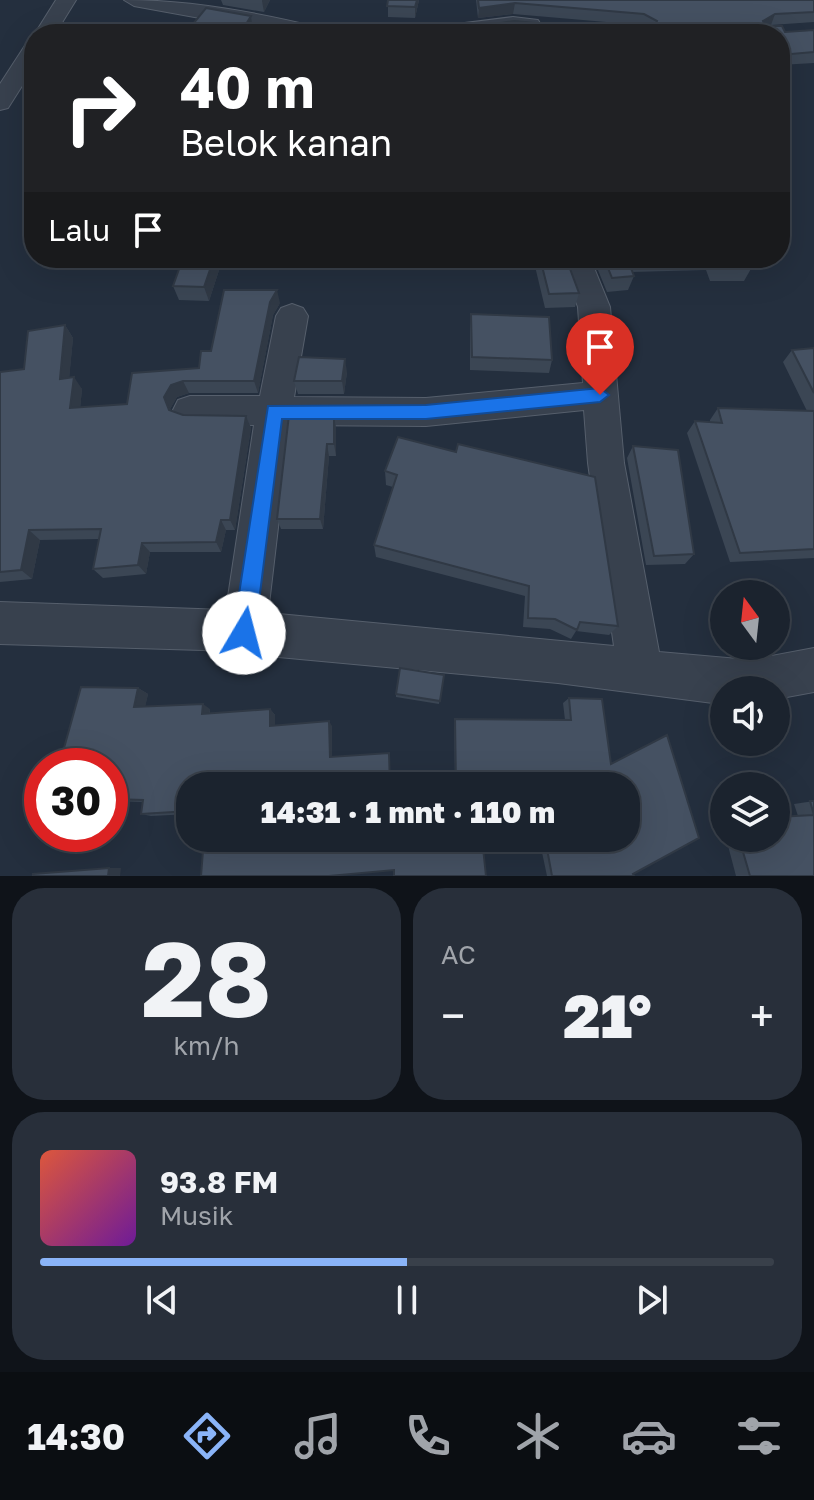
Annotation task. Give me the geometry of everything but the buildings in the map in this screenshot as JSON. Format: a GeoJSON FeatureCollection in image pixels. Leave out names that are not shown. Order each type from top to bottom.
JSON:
{"type":"FeatureCollection","features":[{"type":"Feature","properties":{"kind":"street"},"geometry":{"type":"LineString","coordinates":[[50,24],[66,0]]}},
{"type":"Feature","properties":{"kind":"street"},"geometry":{"type":"LineString","coordinates":[[134,0],[272,24]]}},
{"type":"Feature","properties":{"kind":"street"},"geometry":{"type":"LineString","coordinates":[[508,0],[513,23]]}},
{"type":"Feature","properties":{"kind":"street"},"geometry":{"type":"LineString","coordinates":[[506,24],[522,24]]}},
{"type":"Feature","properties":{"kind":"street"},"geometry":{"type":"LineString","coordinates":[[0,103],[24,65]]}},
{"type":"Feature","properties":{"kind":"street"},"geometry":{"type":"LineString","coordinates":[[579,268],[594,307],[606,463],[640,672]]}},
{"type":"Feature","properties":{"kind":"street"},"geometry":{"type":"LineString","coordinates":[[244,633],[274,412],[292,316]]}},
{"type":"Feature","properties":{"kind":"street"},"geometry":{"type":"LineString","coordinates":[[190,410],[426,412],[600,395]]}},
{"type":"Feature","properties":{"kind":"street"},"geometry":{"type":"LineString","coordinates":[[0,623],[244,633],[558,661],[713,681],[750,682],[814,670]]}},
{"type":"Feature","properties":{"kind":"route"},"geometry":{"type":"LineString","coordinates":[[244,633],[274,412],[426,412],[600,395]]}}]}
